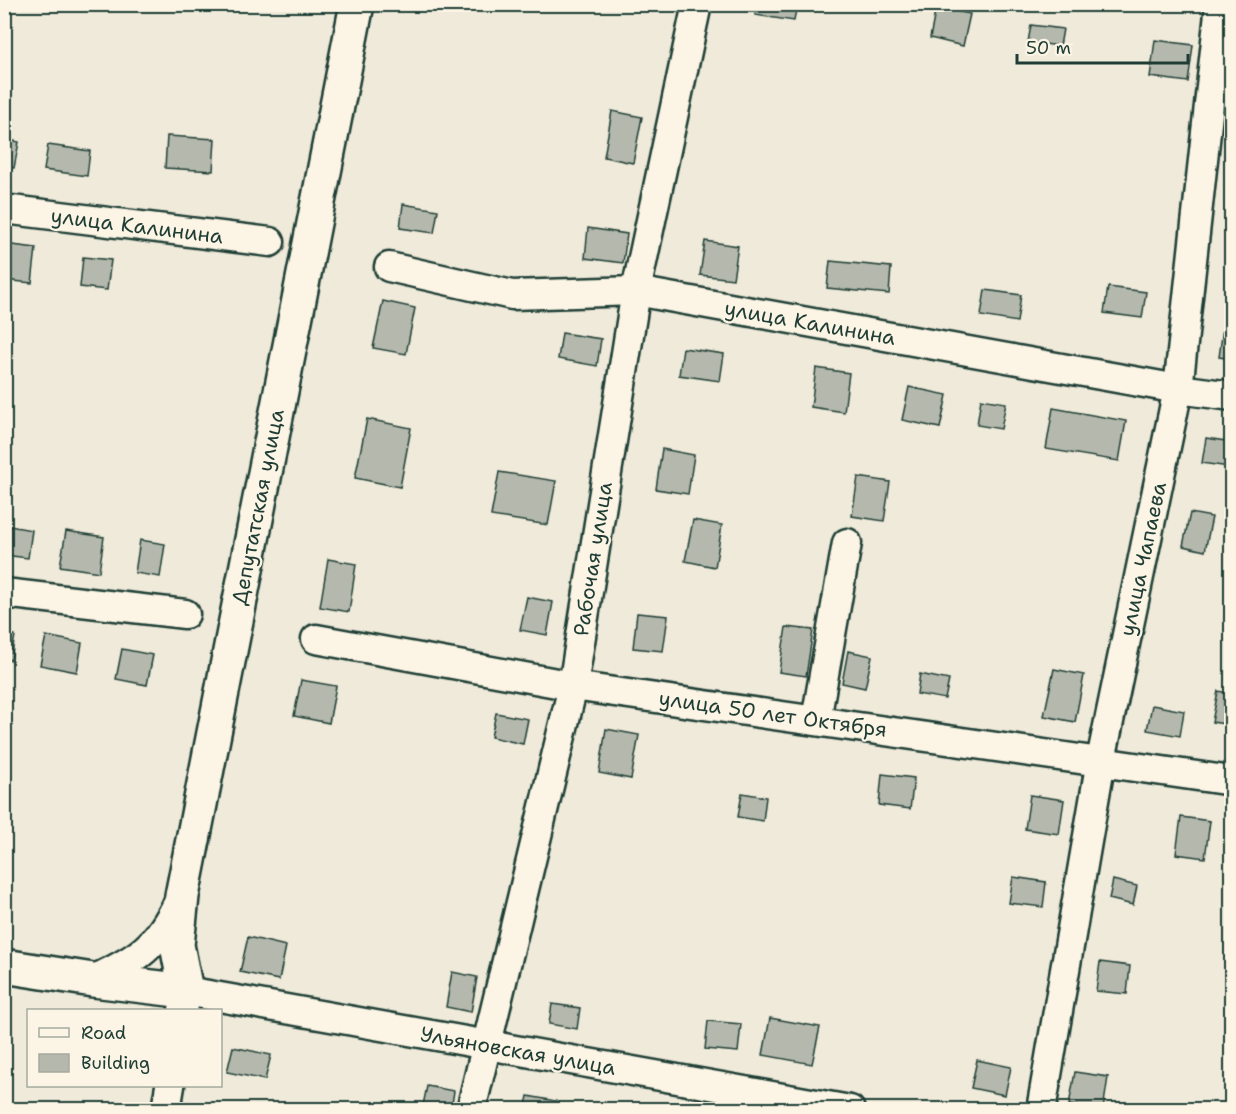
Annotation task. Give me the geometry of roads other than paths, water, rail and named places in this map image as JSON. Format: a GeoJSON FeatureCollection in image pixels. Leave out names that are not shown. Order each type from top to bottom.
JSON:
{"type":"FeatureCollection","features":[{"type":"Feature","properties":{"kind":"main road","name":"Депутатская улица"},"geometry":{"type":"LineString","coordinates":[[185,1000],[177,945],[182,896],[357,4]]}},
{"type":"Feature","properties":{"kind":"main road"},"geometry":{"type":"LineString","coordinates":[[4,966],[93,980],[185,1000]]}},
{"type":"Feature","properties":{"kind":"street","name":"Рабочая улица"},"geometry":{"type":"LineString","coordinates":[[471,1110],[573,686],[636,291],[697,4]]}},
{"type":"Feature","properties":{"kind":"street","name":"улица Чапаева"},"geometry":{"type":"LineString","coordinates":[[1041,1110],[1101,760],[1178,389],[1220,4]]}},
{"type":"Feature","properties":{"kind":"street","name":"улица Калинина"},"geometry":{"type":"LineString","coordinates":[[4,210],[270,242]]}},
{"type":"Feature","properties":{"kind":"street","name":"улица Калинина"},"geometry":{"type":"LineString","coordinates":[[389,267],[512,295],[636,291],[1178,389],[1232,396]]}},
{"type":"Feature","properties":{"kind":"street"},"geometry":{"type":"LineString","coordinates":[[816,720],[847,543]]}},
{"type":"Feature","properties":{"kind":"street"},"geometry":{"type":"LineString","coordinates":[[4,593],[185,614]]}},
{"type":"Feature","properties":{"kind":"street","name":"улица 50 лет Октября"},"geometry":{"type":"LineString","coordinates":[[316,639],[573,686],[1101,760],[1232,781]]}},
{"type":"Feature","properties":{"kind":"street"},"geometry":{"type":"LineString","coordinates":[[93,980],[125,965],[148,948],[166,928],[182,896]]}},
{"type":"Feature","properties":{"kind":"street","name":"Ульяновская улица"},"geometry":{"type":"LineString","coordinates":[[185,1000],[485,1045],[850,1110]]}},
{"type":"Feature","properties":{"kind":"street"},"geometry":{"type":"LineString","coordinates":[[166,1110],[170,1087]]}}]}
